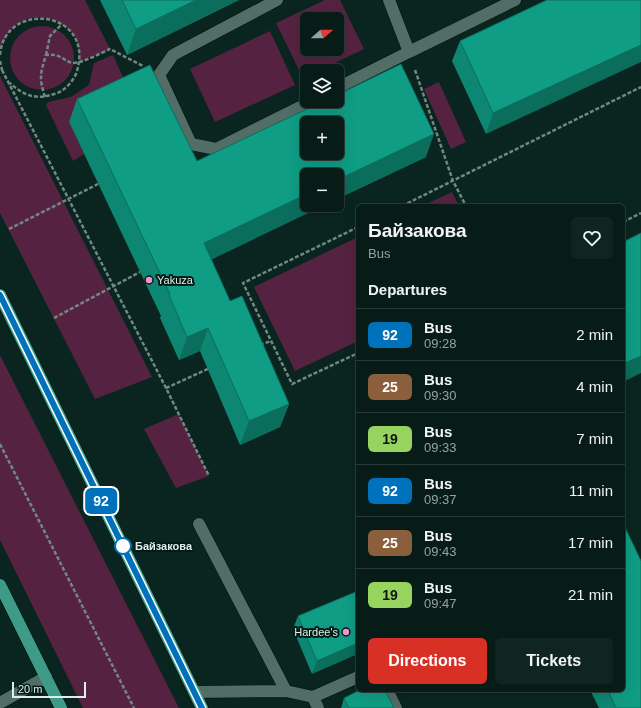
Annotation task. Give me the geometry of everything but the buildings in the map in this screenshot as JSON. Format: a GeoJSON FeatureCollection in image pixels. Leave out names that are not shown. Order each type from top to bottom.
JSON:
{"type":"FeatureCollection","features":[{"type":"Feature","properties":{"kind":"main road"},"geometry":{"type":"LineString","coordinates":[[0,295],[202,708]]}},
{"type":"Feature","properties":{"kind":"main road"},"geometry":{"type":"LineString","coordinates":[[0,585],[61,708]]}},
{"type":"Feature","properties":{"kind":"lane"},"geometry":{"type":"LineString","coordinates":[[276,0],[173,54],[159,74],[191,144],[216,150],[300,107]]}},
{"type":"Feature","properties":{"kind":"lane"},"geometry":{"type":"LineString","coordinates":[[389,0],[409,52]]}},
{"type":"Feature","properties":{"kind":"lane"},"geometry":{"type":"LineString","coordinates":[[344,84],[515,0]]}},
{"type":"Feature","properties":{"kind":"lane"},"geometry":{"type":"LineString","coordinates":[[199,524],[286,691]]}},
{"type":"Feature","properties":{"kind":"lane"},"geometry":{"type":"LineString","coordinates":[[0,703],[46,677]]}},
{"type":"Feature","properties":{"kind":"lane"},"geometry":{"type":"LineString","coordinates":[[195,692],[286,691],[315,703],[356,678]]}},
{"type":"Feature","properties":{"kind":"lane"},"geometry":{"type":"LineString","coordinates":[[388,692],[396,708]]}},
{"type":"Feature","properties":{"kind":"path"},"geometry":{"type":"LineString","coordinates":[[0,55],[0,49],[6,36],[14,26],[26,19],[40,16],[53,19],[62,24],[74,35],[79,48],[80,62],[76,75],[68,86],[57,94],[45,97],[31,96],[18,91],[8,82],[2,70],[0,61]]}},
{"type":"Feature","properties":{"kind":"path"},"geometry":{"type":"LineString","coordinates":[[45,97],[40,82],[41,71],[50,36],[62,24]]}},
{"type":"Feature","properties":{"kind":"path"},"geometry":{"type":"LineString","coordinates":[[46,55],[52,54],[61,56],[72,63],[80,62],[110,49],[159,74]]}},
{"type":"Feature","properties":{"kind":"path"},"geometry":{"type":"LineString","coordinates":[[409,52],[453,181],[465,204]]}},
{"type":"Feature","properties":{"kind":"path"},"geometry":{"type":"LineString","coordinates":[[2,70],[114,286],[209,476]]}},
{"type":"Feature","properties":{"kind":"path"},"geometry":{"type":"LineString","coordinates":[[406,204],[641,87]]}},
{"type":"Feature","properties":{"kind":"path"},"geometry":{"type":"LineString","coordinates":[[9,229],[98,184]]}},
{"type":"Feature","properties":{"kind":"path"},"geometry":{"type":"LineString","coordinates":[[625,221],[641,213]]}},
{"type":"Feature","properties":{"kind":"path"},"geometry":{"type":"LineString","coordinates":[[356,228],[243,283],[292,384],[356,354]]}},
{"type":"Feature","properties":{"kind":"path"},"geometry":{"type":"LineString","coordinates":[[54,318],[140,272]]}},
{"type":"Feature","properties":{"kind":"path"},"geometry":{"type":"LineString","coordinates":[[259,346],[271,341]]}},
{"type":"Feature","properties":{"kind":"path"},"geometry":{"type":"LineString","coordinates":[[166,388],[215,366]]}},
{"type":"Feature","properties":{"kind":"path"},"geometry":{"type":"LineString","coordinates":[[0,444],[134,708]]}},
{"type":"Feature","properties":{"kind":"shaded area"},"geometry":{"type":"Polygon","coordinates":[[[0,0],[85,0],[110,49],[80,62],[77,41],[74,35],[62,23],[37,17],[21,21],[14,26],[0,49],[0,0]]]}},
{"type":"Feature","properties":{"kind":"shaded area"},"geometry":{"type":"Polygon","coordinates":[[[325,0],[340,0],[364,49],[333,64],[300,64],[300,72],[276,23],[325,0]]]}},
{"type":"Feature","properties":{"kind":"shaded area"},"geometry":{"type":"Polygon","coordinates":[[[42,26],[60,32],[68,40],[74,58],[68,76],[60,84],[42,90],[24,84],[16,76],[10,58],[16,40],[24,32],[42,26]]]}},
{"type":"Feature","properties":{"kind":"shaded area"},"geometry":{"type":"Polygon","coordinates":[[[270,31],[295,85],[215,122],[190,69],[270,31]]]}},
{"type":"Feature","properties":{"kind":"shaded area"},"geometry":{"type":"Polygon","coordinates":[[[113,55],[130,93],[69,122],[84,154],[73,161],[46,105],[48,102],[71,97],[89,85],[94,63],[113,55]]]}},
{"type":"Feature","properties":{"kind":"shaded area"},"geometry":{"type":"Polygon","coordinates":[[[0,76],[152,377],[95,399],[0,213],[0,76]]]}},
{"type":"Feature","properties":{"kind":"shaded area"},"geometry":{"type":"Polygon","coordinates":[[[439,82],[466,142],[451,149],[424,89],[439,82]]]}},
{"type":"Feature","properties":{"kind":"shaded area"},"geometry":{"type":"Polygon","coordinates":[[[452,192],[458,204],[426,204],[452,192]]]}},
{"type":"Feature","properties":{"kind":"shaded area"},"geometry":{"type":"Polygon","coordinates":[[[356,238],[356,342],[295,371],[254,287],[356,238]]]}},
{"type":"Feature","properties":{"kind":"shaded area"},"geometry":{"type":"Polygon","coordinates":[[[0,355],[179,708],[83,708],[0,540],[0,355]]]}},
{"type":"Feature","properties":{"kind":"shaded area"},"geometry":{"type":"Polygon","coordinates":[[[179,414],[209,476],[176,488],[144,429],[179,414]]]}},
{"type":"Feature","properties":{"kind":"bus line","name":"92"},"geometry":{"type":"LineString","coordinates":[[0,295],[202,708]]}},
{"type":"Feature","properties":{"kind":"place","name":"Yakuza"},"geometry":{"type":"Point","coordinates":[149,280]}},
{"type":"Feature","properties":{"kind":"place","name":"Байзакова"},"geometry":{"type":"Point","coordinates":[123,546]}},
{"type":"Feature","properties":{"kind":"place","name":"Hardee's"},"geometry":{"type":"Point","coordinates":[346,632]}}]}
